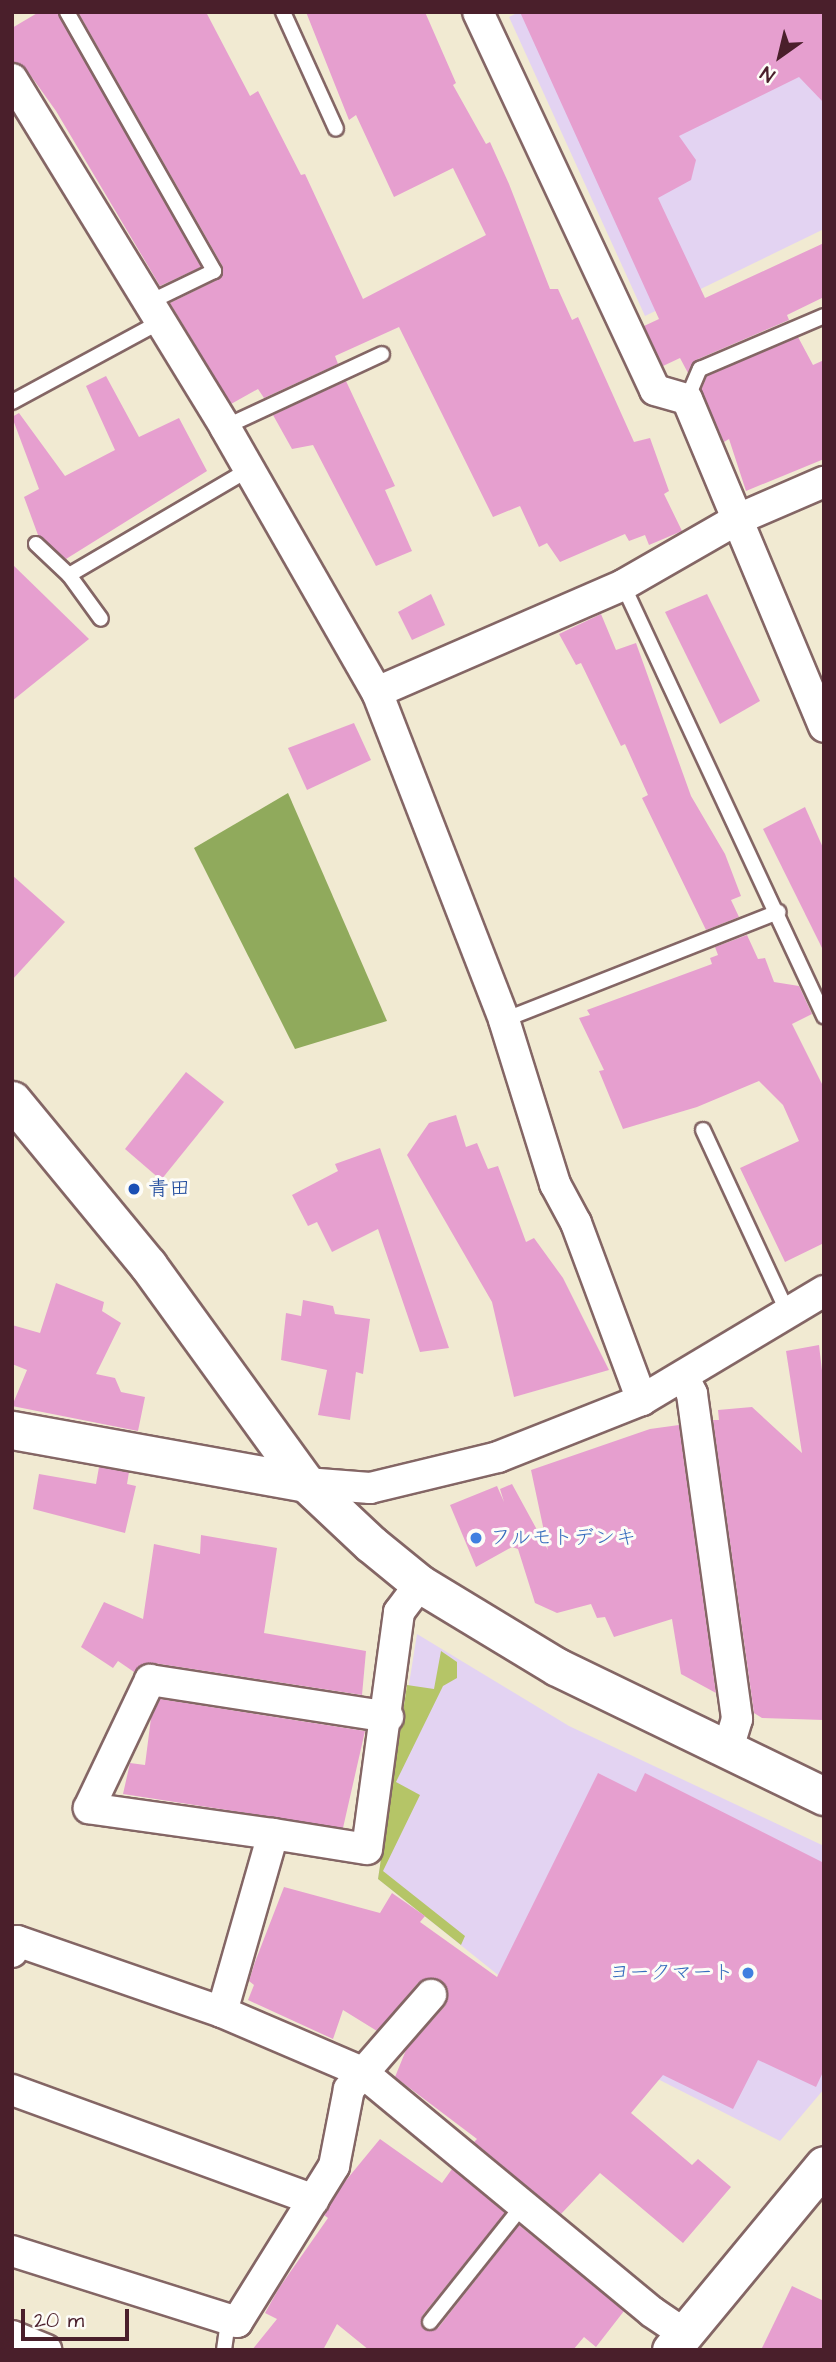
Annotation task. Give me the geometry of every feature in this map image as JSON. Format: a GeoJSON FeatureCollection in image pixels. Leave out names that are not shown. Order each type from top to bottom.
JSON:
{"type":"FeatureCollection","features":[{"type":"Feature","properties":{"kind":"street"},"geometry":{"type":"LineString","coordinates":[[478,12],[655,390],[687,399],[824,726]]}},
{"type":"Feature","properties":{"kind":"street"},"geometry":{"type":"LineString","coordinates":[[12,79],[225,427],[377,692],[504,1020],[555,1184],[576,1223],[642,1401]]}},
{"type":"Feature","properties":{"kind":"street"},"geometry":{"type":"LineString","coordinates":[[377,692],[623,584],[736,520],[824,482]]}},
{"type":"Feature","properties":{"kind":"street"},"geometry":{"type":"LineString","coordinates":[[12,1100],[148,1265],[306,1483],[420,1584],[557,1668],[824,1796]]}},
{"type":"Feature","properties":{"kind":"street"},"geometry":{"type":"LineString","coordinates":[[12,1430],[306,1483],[370,1488],[498,1458],[642,1401],[824,1291]]}},
{"type":"Feature","properties":{"kind":"street"},"geometry":{"type":"LineString","coordinates":[[683,1376],[692,1394],[737,1719],[727,1751]]}},
{"type":"Feature","properties":{"kind":"street"},"geometry":{"type":"LineString","coordinates":[[388,1717],[150,1680],[89,1808],[367,1849],[388,1717],[400,1612],[420,1584]]}},
{"type":"Feature","properties":{"kind":"street"},"geometry":{"type":"LineString","coordinates":[[222,2012],[273,1834]]}},
{"type":"Feature","properties":{"kind":"street"},"geometry":{"type":"LineString","coordinates":[[12,1952],[17,1941],[222,2012],[362,2072],[652,2312],[678,2342],[824,2165]]}},
{"type":"Feature","properties":{"kind":"street"},"geometry":{"type":"LineString","coordinates":[[12,2251],[226,2337],[243,2319],[334,2166],[349,2089],[431,1995]]}},
{"type":"Feature","properties":{"kind":"street"},"geometry":{"type":"LineString","coordinates":[[12,2090],[314,2200]]}},
{"type":"Feature","properties":{"kind":"street"},"geometry":{"type":"LineString","coordinates":[[12,2336],[46,2350]]}},
{"type":"Feature","properties":{"kind":"lane"},"geometry":{"type":"LineString","coordinates":[[12,402],[154,313],[214,271],[67,12]]}},
{"type":"Feature","properties":{"kind":"lane"},"geometry":{"type":"LineString","coordinates":[[283,12],[336,129]]}},
{"type":"Feature","properties":{"kind":"lane"},"geometry":{"type":"LineString","coordinates":[[687,399],[700,369],[824,316]]}},
{"type":"Feature","properties":{"kind":"lane"},"geometry":{"type":"LineString","coordinates":[[225,427],[382,355]]}},
{"type":"Feature","properties":{"kind":"lane"},"geometry":{"type":"LineString","coordinates":[[69,575],[248,470]]}},
{"type":"Feature","properties":{"kind":"lane"},"geometry":{"type":"LineString","coordinates":[[36,544],[69,575],[101,619]]}},
{"type":"Feature","properties":{"kind":"lane"},"geometry":{"type":"LineString","coordinates":[[623,584],[778,912],[824,1017]]}},
{"type":"Feature","properties":{"kind":"lane"},"geometry":{"type":"LineString","coordinates":[[504,1020],[778,912]]}},
{"type":"Feature","properties":{"kind":"lane"},"geometry":{"type":"LineString","coordinates":[[703,1130],[788,1313]]}},
{"type":"Feature","properties":{"kind":"lane"},"geometry":{"type":"LineString","coordinates":[[430,2322],[523,2205]]}},
{"type":"Feature","properties":{"kind":"shaded area"},"geometry":{"type":"Polygon","coordinates":[[[519,12],[824,12],[824,229],[645,316],[509,17],[519,12]]]}},
{"type":"Feature","properties":{"kind":"shaded area"},"geometry":{"type":"Polygon","coordinates":[[[417,1634],[569,1726],[824,1846],[824,2089],[780,2141],[512,2005],[518,1991],[378,1879],[417,1634]]]}},
{"type":"Feature","properties":{"kind":"green space"},"geometry":{"type":"Polygon","coordinates":[[[288,793],[387,1021],[295,1049],[194,848],[288,793]]]}},
{"type":"Feature","properties":{"kind":"green space"},"geometry":{"type":"Polygon","coordinates":[[[441,1651],[457,1662],[457,1678],[443,1686],[396,1782],[420,1795],[383,1871],[465,1936],[461,1945],[378,1879],[407,1685],[434,1689],[441,1651]]]}},
{"type":"Feature","properties":{"kind":"building"},"geometry":{"type":"Polygon","coordinates":[[[39,12],[57,12],[201,267],[160,286],[56,111],[26,69],[12,62],[12,28],[39,12]]]}},
{"type":"Feature","properties":{"kind":"building"},"geometry":{"type":"Polygon","coordinates":[[[78,12],[206,12],[250,96],[258,91],[301,175],[305,174],[363,299],[486,235],[453,168],[394,197],[356,115],[349,120],[306,12],[425,12],[456,83],[453,85],[486,144],[490,142],[509,184],[550,289],[558,289],[572,320],[578,317],[634,442],[650,438],[669,491],[664,494],[682,531],[649,545],[645,535],[629,541],[625,534],[560,562],[547,543],[539,547],[520,506],[493,517],[399,327],[335,356],[338,364],[264,398],[258,389],[231,404],[170,303],[219,279],[223,267],[78,12]]]}},
{"type":"Feature","properties":{"kind":"building"},"geometry":{"type":"Polygon","coordinates":[[[520,12],[824,12],[824,103],[799,77],[679,136],[696,160],[691,180],[658,198],[705,298],[824,243],[824,297],[787,315],[789,320],[696,360],[688,373],[680,358],[663,366],[644,326],[659,319],[520,12]]]}},
{"type":"Feature","properties":{"kind":"building"},"geometry":{"type":"Polygon","coordinates":[[[798,337],[813,365],[824,360],[824,459],[746,491],[729,439],[724,442],[701,390],[707,376],[798,337]]]}},
{"type":"Feature","properties":{"kind":"building"},"geometry":{"type":"Polygon","coordinates":[[[106,376],[139,437],[179,418],[207,471],[66,559],[38,535],[24,497],[39,489],[12,417],[19,413],[65,476],[115,450],[86,386],[106,376]]]}},
{"type":"Feature","properties":{"kind":"building"},"geometry":{"type":"Polygon","coordinates":[[[346,381],[395,486],[385,490],[412,551],[376,566],[313,445],[292,449],[273,415],[346,381]]]}},
{"type":"Feature","properties":{"kind":"building"},"geometry":{"type":"Polygon","coordinates":[[[12,564],[89,639],[12,701],[12,564]]]}},
{"type":"Feature","properties":{"kind":"building"},"geometry":{"type":"Polygon","coordinates":[[[431,594],[445,625],[412,640],[398,612],[431,594]]]}},
{"type":"Feature","properties":{"kind":"building"},"geometry":{"type":"Polygon","coordinates":[[[707,594],[760,701],[720,724],[665,612],[707,594]]]}},
{"type":"Feature","properties":{"kind":"building"},"geometry":{"type":"Polygon","coordinates":[[[601,614],[616,650],[636,643],[691,796],[725,854],[741,896],[731,900],[739,917],[706,930],[642,798],[648,795],[625,744],[621,746],[581,663],[576,665],[559,634],[601,614]]]}},
{"type":"Feature","properties":{"kind":"building"},"geometry":{"type":"Polygon","coordinates":[[[354,723],[371,760],[307,790],[288,748],[354,723]]]}},
{"type":"Feature","properties":{"kind":"building"},"geometry":{"type":"Polygon","coordinates":[[[805,807],[824,850],[824,952],[763,829],[805,807]]]}},
{"type":"Feature","properties":{"kind":"building"},"geometry":{"type":"Polygon","coordinates":[[[12,875],[65,922],[12,980],[12,875]]]}},
{"type":"Feature","properties":{"kind":"building"},"geometry":{"type":"Polygon","coordinates":[[[747,935],[758,959],[765,958],[774,982],[799,986],[812,1014],[792,1024],[824,1088],[824,1243],[785,1262],[740,1168],[799,1141],[783,1105],[759,1081],[697,1107],[623,1129],[599,1071],[604,1070],[579,1018],[590,1015],[587,1010],[712,964],[710,958],[718,955],[715,947],[747,935]]]}},
{"type":"Feature","properties":{"kind":"building"},"geometry":{"type":"Polygon","coordinates":[[[186,1072],[224,1102],[161,1180],[125,1149],[186,1072]]]}},
{"type":"Feature","properties":{"kind":"building"},"geometry":{"type":"Polygon","coordinates":[[[456,1115],[466,1147],[477,1143],[488,1169],[498,1166],[526,1242],[534,1238],[563,1278],[609,1370],[514,1397],[492,1302],[407,1155],[429,1123],[456,1115]]]}},
{"type":"Feature","properties":{"kind":"building"},"geometry":{"type":"Polygon","coordinates":[[[380,1148],[449,1348],[420,1352],[378,1229],[332,1252],[317,1222],[308,1226],[292,1195],[338,1171],[335,1164],[380,1148]]]}},
{"type":"Feature","properties":{"kind":"building"},"geometry":{"type":"Polygon","coordinates":[[[56,1283],[104,1302],[102,1311],[121,1323],[96,1374],[115,1378],[121,1392],[145,1397],[138,1431],[12,1406],[27,1370],[12,1364],[12,1325],[40,1333],[56,1283]]]}},
{"type":"Feature","properties":{"kind":"building"},"geometry":{"type":"Polygon","coordinates":[[[303,1300],[333,1306],[335,1314],[370,1319],[363,1374],[356,1372],[350,1420],[318,1415],[327,1370],[281,1360],[286,1313],[301,1316],[303,1300]]]}},
{"type":"Feature","properties":{"kind":"building"},"geometry":{"type":"Polygon","coordinates":[[[819,1345],[824,1388],[824,1720],[762,1718],[754,1713],[713,1420],[719,1420],[718,1410],[752,1407],[802,1453],[786,1351],[819,1345]]]}},
{"type":"Feature","properties":{"kind":"building"},"geometry":{"type":"Polygon","coordinates":[[[679,1425],[716,1693],[681,1674],[672,1619],[614,1637],[605,1617],[597,1618],[591,1604],[557,1613],[535,1603],[518,1549],[512,1547],[476,1567],[450,1505],[497,1486],[504,1502],[500,1489],[512,1484],[548,1550],[531,1470],[650,1429],[679,1425]]]}},
{"type":"Feature","properties":{"kind":"building"},"geometry":{"type":"Polygon","coordinates":[[[99,1467],[129,1472],[127,1484],[136,1486],[125,1533],[33,1509],[39,1474],[96,1484],[99,1467]]]}},
{"type":"Feature","properties":{"kind":"building"},"geometry":{"type":"Polygon","coordinates":[[[201,1535],[277,1548],[264,1633],[366,1651],[362,1695],[153,1663],[134,1672],[118,1661],[113,1668],[81,1647],[104,1602],[143,1619],[154,1544],[200,1554],[201,1535]]]}},
{"type":"Feature","properties":{"kind":"building"},"geometry":{"type":"Polygon","coordinates":[[[160,1699],[365,1731],[343,1828],[123,1794],[130,1763],[145,1765],[151,1718],[160,1699]]]}},
{"type":"Feature","properties":{"kind":"building"},"geometry":{"type":"Polygon","coordinates":[[[598,1773],[636,1792],[645,1773],[824,1863],[824,2070],[816,2087],[758,2060],[733,2109],[663,2075],[631,2113],[692,2165],[698,2159],[731,2187],[683,2243],[600,2173],[561,2214],[474,2142],[477,2139],[395,2077],[406,2050],[445,2006],[448,1990],[442,1981],[434,1978],[418,1983],[377,2031],[343,2010],[333,2039],[248,2000],[254,1985],[249,1981],[255,1962],[284,1887],[380,1913],[392,1893],[425,1916],[420,1922],[497,1977],[598,1773]]]}},
{"type":"Feature","properties":{"kind":"building"},"geometry":{"type":"Polygon","coordinates":[[[380,2139],[442,2183],[452,2169],[505,2213],[422,2316],[424,2329],[438,2328],[519,2225],[624,2311],[596,2347],[584,2337],[573,2350],[369,2350],[337,2324],[323,2350],[252,2350],[277,2319],[265,2313],[279,2288],[328,2218],[324,2215],[343,2184],[380,2139]]]}},
{"type":"Feature","properties":{"kind":"building"},"geometry":{"type":"Polygon","coordinates":[[[792,2286],[824,2301],[824,2350],[761,2350],[792,2286]]]}},
{"type":"Feature","properties":{"kind":"place","name":"青田"},"geometry":{"type":"Point","coordinates":[134,1189]}},
{"type":"Feature","properties":{"kind":"place","name":"フルモトデンキ"},"geometry":{"type":"Point","coordinates":[476,1538]}},
{"type":"Feature","properties":{"kind":"place","name":"ヨークマート"},"geometry":{"type":"Point","coordinates":[748,1973]}}]}
